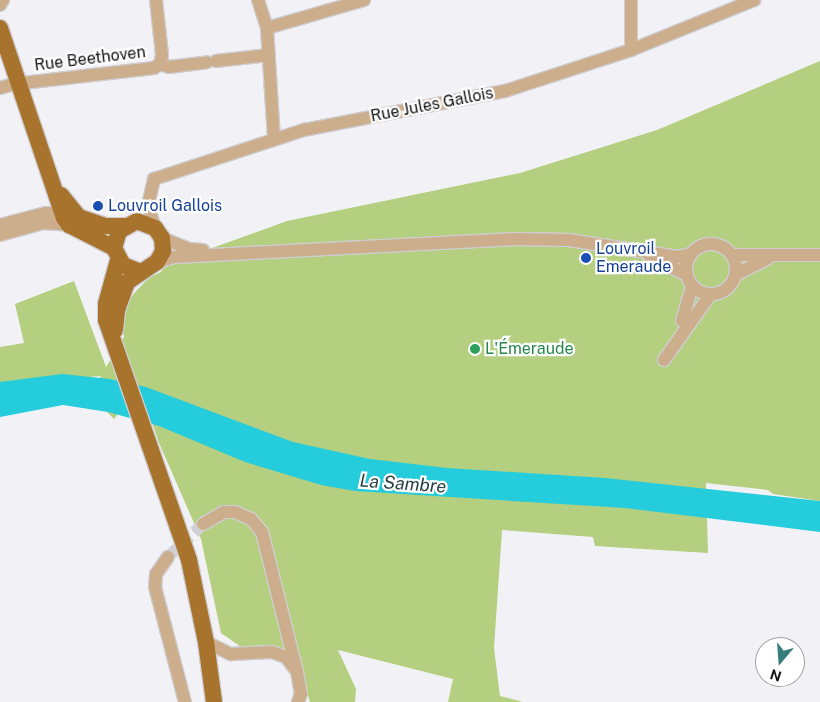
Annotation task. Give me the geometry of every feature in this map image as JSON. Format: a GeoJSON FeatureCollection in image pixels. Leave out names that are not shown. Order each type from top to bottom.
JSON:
{"type":"FeatureCollection","features":[{"type":"Feature","properties":{"kind":"main road"},"geometry":{"type":"LineString","coordinates":[[0,28],[50,171],[70,209],[70,218]]}},
{"type":"Feature","properties":{"kind":"main road"},"geometry":{"type":"LineString","coordinates":[[70,218],[105,226],[131,224],[158,233],[163,251],[157,262],[127,282],[122,294],[115,326],[116,353]]}},
{"type":"Feature","properties":{"kind":"main road"},"geometry":{"type":"LineString","coordinates":[[70,218],[116,254],[128,268],[140,272]]}},
{"type":"Feature","properties":{"kind":"main road"},"geometry":{"type":"LineString","coordinates":[[131,224],[116,236],[116,254],[106,304],[106,320],[116,353],[150,440],[189,560],[206,642],[214,702]]}},
{"type":"Feature","properties":{"kind":"street"},"geometry":{"type":"LineString","coordinates":[[0,5],[3,0]]}},
{"type":"Feature","properties":{"kind":"street","name":"Rue Beethoven"},"geometry":{"type":"LineString","coordinates":[[0,88],[19,84],[154,68],[160,64],[162,55],[156,0]]}},
{"type":"Feature","properties":{"kind":"street"},"geometry":{"type":"LineString","coordinates":[[258,0],[267,28],[274,139]]}},
{"type":"Feature","properties":{"kind":"street"},"geometry":{"type":"LineString","coordinates":[[267,28],[364,0]]}},
{"type":"Feature","properties":{"kind":"street"},"geometry":{"type":"LineString","coordinates":[[631,0],[631,50]]}},
{"type":"Feature","properties":{"kind":"street","name":"Rue Jules Gallois"},"geometry":{"type":"LineString","coordinates":[[148,198],[154,179],[274,139],[304,130],[505,91],[631,50],[754,0]]}},
{"type":"Feature","properties":{"kind":"street"},"geometry":{"type":"LineString","coordinates":[[160,64],[169,67],[269,55]]}},
{"type":"Feature","properties":{"kind":"street"},"geometry":{"type":"LineString","coordinates":[[131,224],[148,198]]}},
{"type":"Feature","properties":{"kind":"street"},"geometry":{"type":"LineString","coordinates":[[148,198],[149,218],[158,233],[189,249],[278,251]]}},
{"type":"Feature","properties":{"kind":"street"},"geometry":{"type":"LineString","coordinates":[[0,227],[46,213],[70,218]]}},
{"type":"Feature","properties":{"kind":"street"},"geometry":{"type":"LineString","coordinates":[[0,235],[70,218]]}},
{"type":"Feature","properties":{"kind":"street"},"geometry":{"type":"LineString","coordinates":[[157,262],[174,257],[278,251],[516,239],[569,240],[678,256],[691,254],[712,244],[720,245],[732,255],[737,274]]}},
{"type":"Feature","properties":{"kind":"street"},"geometry":{"type":"LineString","coordinates":[[631,250],[673,266],[710,295]]}},
{"type":"Feature","properties":{"kind":"street"},"geometry":{"type":"LineString","coordinates":[[674,342],[689,280],[691,254]]}},
{"type":"Feature","properties":{"kind":"street"},"geometry":{"type":"LineString","coordinates":[[732,255],[820,255]]}},
{"type":"Feature","properties":{"kind":"street"},"geometry":{"type":"LineString","coordinates":[[664,360],[674,342],[710,295],[730,288],[737,274],[777,255]]}},
{"type":"Feature","properties":{"kind":"street"},"geometry":{"type":"LineString","coordinates":[[203,524],[224,512],[235,512],[251,519],[262,532],[297,672],[301,694],[298,702]]}},
{"type":"Feature","properties":{"kind":"street"},"geometry":{"type":"LineString","coordinates":[[168,557],[156,574],[155,587],[185,702]]}},
{"type":"Feature","properties":{"kind":"street"},"geometry":{"type":"LineString","coordinates":[[206,642],[231,654],[272,652],[286,657],[297,672]]}},
{"type":"Feature","properties":{"kind":"street"},"geometry":{"type":"LineString","coordinates":[[210,677],[220,661],[231,654]]}},
{"type":"Feature","properties":{"kind":"green space"},"geometry":{"type":"Polygon","coordinates":[[[820,61],[820,501],[773,494],[768,490],[706,483],[708,553],[595,546],[593,537],[502,530],[494,648],[500,696],[523,702],[448,702],[453,679],[338,650],[356,689],[355,702],[310,702],[295,654],[244,649],[221,633],[201,539],[159,443],[140,386],[114,419],[90,395],[101,376],[13,383],[0,389],[0,347],[24,343],[15,304],[74,281],[106,367],[124,337],[121,320],[125,306],[136,291],[150,277],[161,272],[165,265],[287,221],[520,173],[657,130],[820,61]]]}},
{"type":"Feature","properties":{"kind":"water","name":"La Sambre"},"geometry":{"type":"Polygon","coordinates":[[[62,374],[110,379],[146,387],[293,442],[370,459],[447,468],[605,478],[820,501],[820,532],[625,508],[355,491],[321,485],[245,462],[159,426],[108,412],[63,405],[0,417],[0,382],[62,374]]]}},
{"type":"Feature","properties":{"kind":"tunnel"},"geometry":{"type":"LineString","coordinates":[[168,557],[203,524]]}},
{"type":"Feature","properties":{"kind":"place","name":"Louvroil Gallois"},"geometry":{"type":"Point","coordinates":[98,206]}},
{"type":"Feature","properties":{"kind":"place","name":"Louvroil Emeraude"},"geometry":{"type":"Point","coordinates":[586,258]}},
{"type":"Feature","properties":{"kind":"place","name":"L'Émeraude"},"geometry":{"type":"Point","coordinates":[475,349]}}]}
